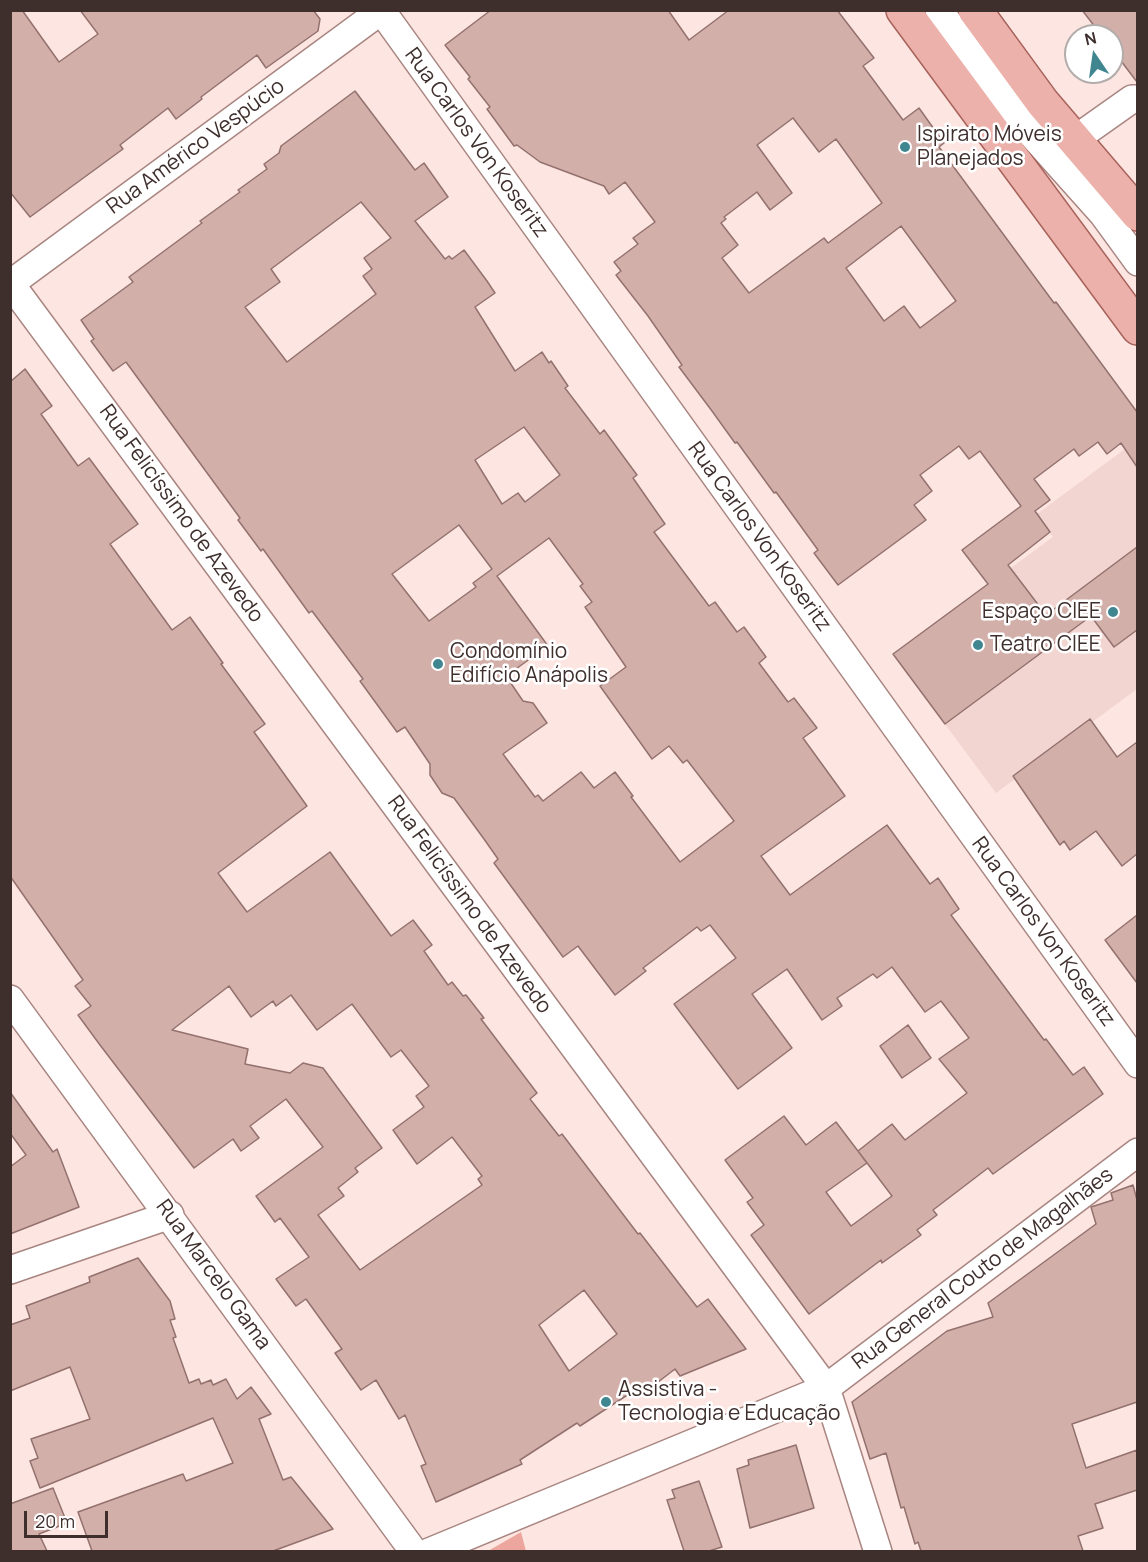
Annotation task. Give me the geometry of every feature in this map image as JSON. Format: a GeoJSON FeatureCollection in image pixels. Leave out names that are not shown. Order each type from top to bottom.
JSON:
{"type":"FeatureCollection","features":[{"type":"Feature","properties":{"kind":"main road"},"geometry":{"type":"LineString","coordinates":[[903,10],[1137,328]]}},
{"type":"Feature","properties":{"kind":"main road"},"geometry":{"type":"LineString","coordinates":[[975,10],[1043,103],[1137,213]]}},
{"type":"Feature","properties":{"kind":"street"},"geometry":{"type":"LineString","coordinates":[[939,10],[1019,120],[1103,214],[1137,262]]}},
{"type":"Feature","properties":{"kind":"street","name":"Rua Américo Vespúcio"},"geometry":{"type":"LineString","coordinates":[[11,284],[381,11]]}},
{"type":"Feature","properties":{"kind":"street","name":"Rua Carlos Von Koseritz"},"geometry":{"type":"LineString","coordinates":[[381,11],[1137,1064]]}},
{"type":"Feature","properties":{"kind":"street"},"geometry":{"type":"LineString","coordinates":[[1074,140],[1132,99],[1137,99]]}},
{"type":"Feature","properties":{"kind":"street","name":"Rua Felicíssimo de Azevedo"},"geometry":{"type":"LineString","coordinates":[[11,284],[826,1388],[878,1551]]}},
{"type":"Feature","properties":{"kind":"street","name":"Rua Marcelo Gama"},"geometry":{"type":"LineString","coordinates":[[10,999],[414,1551]]}},
{"type":"Feature","properties":{"kind":"street","name":"Rua General Couto de Magalhães"},"geometry":{"type":"LineString","coordinates":[[429,1551],[826,1388],[1137,1152]]}},
{"type":"Feature","properties":{"kind":"street"},"geometry":{"type":"LineString","coordinates":[[10,1270],[170,1215]]}},
{"type":"Feature","properties":{"kind":"shaded area"},"geometry":{"type":"Polygon","coordinates":[[[1137,440],[1137,689],[996,793],[893,654],[1053,537],[1037,514],[1137,440]]]}},
{"type":"Feature","properties":{"kind":"shaded area"},"geometry":{"type":"Polygon","coordinates":[[[521,1532],[526,1551],[488,1551],[521,1532]]]}},
{"type":"Feature","properties":{"kind":"building"},"geometry":{"type":"Polygon","coordinates":[[[10,10],[22,10],[59,62],[98,34],[80,10],[313,10],[320,19],[318,31],[266,68],[257,55],[176,119],[168,108],[120,145],[123,149],[30,217],[10,192],[10,10]]]}},
{"type":"Feature","properties":{"kind":"building"},"geometry":{"type":"Polygon","coordinates":[[[491,10],[668,10],[689,40],[729,10],[837,10],[874,58],[863,66],[903,120],[919,108],[944,143],[939,147],[1137,412],[1137,467],[1121,443],[1107,454],[1098,442],[1079,456],[1074,449],[1034,479],[1050,500],[1035,511],[1050,532],[1008,565],[1046,615],[1137,547],[1137,630],[1114,647],[1091,616],[945,724],[893,654],[988,584],[962,550],[1021,506],[980,451],[969,459],[959,446],[920,475],[932,491],[914,505],[926,520],[838,585],[814,553],[818,550],[679,367],[682,365],[616,275],[621,271],[614,262],[638,244],[633,238],[655,222],[625,182],[609,194],[604,186],[540,162],[517,145],[514,146],[487,109],[490,107],[468,79],[470,77],[445,45],[491,10]],[[793,118],[757,145],[792,193],[770,210],[757,192],[724,217],[726,219],[721,223],[738,245],[722,258],[749,293],[824,238],[828,243],[882,203],[836,139],[819,152],[793,118]],[[901,226],[846,268],[884,321],[904,306],[920,328],[956,301],[901,226]]]}},
{"type":"Feature","properties":{"kind":"building"},"geometry":{"type":"Polygon","coordinates":[[[1082,10],[1137,10],[1137,82],[1124,65],[1124,24],[1093,24],[1082,10]]]}},
{"type":"Feature","properties":{"kind":"building"},"geometry":{"type":"Polygon","coordinates":[[[355,91],[415,170],[424,163],[448,197],[415,221],[445,259],[449,256],[452,259],[464,250],[495,293],[475,307],[515,371],[542,352],[549,363],[551,361],[568,386],[565,388],[600,434],[604,430],[637,475],[633,478],[665,524],[654,532],[709,606],[715,602],[737,632],[744,627],[766,657],[759,663],[788,702],[794,698],[817,728],[803,738],[845,796],[761,856],[790,895],[887,825],[930,884],[938,878],[959,909],[951,915],[1044,1040],[1046,1039],[1073,1075],[1084,1067],[1103,1094],[993,1174],[988,1168],[933,1210],[937,1215],[917,1230],[921,1235],[882,1263],[881,1260],[809,1314],[751,1235],[764,1225],[747,1202],[753,1198],[725,1160],[784,1116],[806,1145],[836,1122],[867,1163],[826,1192],[851,1226],[892,1196],[858,1151],[892,1124],[905,1140],[967,1093],[939,1059],[969,1038],[941,1001],[925,1012],[892,967],[877,978],[873,974],[837,998],[842,1006],[822,1020],[787,969],[752,994],[792,1048],[738,1089],[674,1004],[736,958],[710,925],[701,931],[697,927],[643,968],[646,971],[615,995],[578,946],[563,957],[494,863],[498,859],[454,798],[442,793],[430,775],[430,764],[405,727],[397,732],[360,681],[363,679],[312,611],[309,613],[263,549],[261,551],[238,520],[240,518],[126,362],[113,371],[91,341],[94,339],[81,320],[133,282],[129,277],[202,223],[200,221],[267,169],[264,164],[279,153],[281,146],[355,91]],[[361,202],[271,269],[280,282],[245,307],[287,362],[376,294],[363,276],[372,269],[364,258],[391,238],[361,202]],[[524,427],[475,460],[502,504],[518,493],[525,502],[560,475],[524,427]],[[459,525],[392,574],[429,621],[476,587],[473,583],[492,569],[459,525]],[[549,538],[497,576],[548,646],[506,676],[523,701],[533,703],[547,723],[503,754],[535,797],[538,795],[543,801],[581,772],[594,788],[615,772],[680,862],[734,821],[687,760],[683,763],[669,746],[652,759],[600,686],[626,667],[585,607],[592,602],[580,586],[583,584],[549,538]]]}},
{"type":"Feature","properties":{"kind":"building"},"geometry":{"type":"Polygon","coordinates":[[[25,369],[52,406],[41,414],[78,466],[89,458],[138,524],[110,544],[172,630],[190,617],[265,724],[254,732],[307,806],[218,873],[247,912],[330,852],[391,936],[413,920],[432,945],[424,951],[448,985],[452,982],[463,996],[466,995],[484,1018],[481,1019],[537,1093],[530,1099],[559,1136],[562,1134],[697,1307],[708,1299],[746,1349],[680,1376],[675,1369],[640,1396],[635,1390],[580,1426],[577,1423],[520,1460],[522,1464],[436,1502],[421,1466],[426,1464],[405,1415],[399,1419],[376,1380],[361,1390],[335,1353],[342,1349],[306,1299],[296,1306],[276,1279],[309,1257],[280,1218],[275,1222],[256,1196],[323,1147],[286,1099],[250,1126],[259,1138],[241,1151],[233,1139],[194,1168],[78,1015],[91,1006],[75,986],[83,980],[10,876],[10,382],[25,369]],[[229,986],[172,1030],[248,1049],[245,1064],[290,1073],[303,1063],[323,1068],[382,1148],[355,1168],[358,1172],[338,1188],[344,1196],[318,1215],[360,1270],[482,1185],[478,1179],[482,1176],[452,1137],[417,1164],[393,1130],[424,1107],[416,1096],[429,1086],[401,1050],[391,1057],[352,1004],[317,1030],[291,995],[276,1006],[273,1001],[251,1017],[229,986]],[[584,1290],[539,1325],[569,1371],[617,1334],[584,1290]]]}},
{"type":"Feature","properties":{"kind":"building"},"geometry":{"type":"Polygon","coordinates":[[[1090,719],[1117,757],[1137,742],[1137,854],[1122,866],[1096,831],[1070,850],[1064,841],[1060,845],[1013,776],[1090,719]]]}},
{"type":"Feature","properties":{"kind":"building"},"geometry":{"type":"Polygon","coordinates":[[[1137,915],[1137,983],[1105,940],[1137,915]]]}},
{"type":"Feature","properties":{"kind":"building"},"geometry":{"type":"Polygon","coordinates":[[[908,1025],[931,1058],[902,1078],[880,1046],[908,1025]]]}},
{"type":"Feature","properties":{"kind":"building"},"geometry":{"type":"Polygon","coordinates":[[[10,1092],[53,1152],[57,1149],[79,1207],[10,1234],[10,1167],[26,1155],[10,1133],[10,1092]]]}},
{"type":"Feature","properties":{"kind":"building"},"geometry":{"type":"Polygon","coordinates":[[[1133,1185],[1137,1200],[1137,1402],[1072,1424],[1086,1468],[1137,1450],[1137,1490],[1095,1504],[1103,1528],[1078,1536],[1083,1551],[921,1551],[918,1542],[915,1544],[904,1507],[901,1508],[886,1453],[870,1459],[852,1402],[947,1331],[993,1317],[988,1303],[1096,1224],[1091,1207],[1113,1200],[1111,1193],[1133,1185]]]}},
{"type":"Feature","properties":{"kind":"building"},"geometry":{"type":"Polygon","coordinates":[[[138,1258],[170,1301],[175,1319],[170,1320],[176,1337],[173,1338],[189,1383],[199,1379],[201,1384],[211,1380],[213,1385],[226,1379],[237,1399],[251,1387],[271,1414],[259,1419],[283,1480],[291,1477],[333,1529],[273,1551],[92,1551],[78,1512],[183,1474],[186,1481],[233,1463],[213,1418],[40,1488],[30,1461],[38,1458],[31,1439],[90,1419],[70,1367],[10,1391],[10,1325],[30,1318],[26,1306],[90,1282],[89,1277],[138,1258]]]}},
{"type":"Feature","properties":{"kind":"building"},"geometry":{"type":"Polygon","coordinates":[[[796,1445],[814,1508],[750,1528],[737,1469],[749,1465],[748,1460],[796,1445]]]}},
{"type":"Feature","properties":{"kind":"building"},"geometry":{"type":"Polygon","coordinates":[[[699,1481],[722,1547],[709,1551],[684,1551],[667,1500],[675,1498],[672,1490],[699,1481]]]}},
{"type":"Feature","properties":{"kind":"building"},"geometry":{"type":"Polygon","coordinates":[[[53,1488],[67,1523],[39,1534],[47,1551],[10,1551],[10,1504],[53,1488]]]}},
{"type":"Feature","properties":{"kind":"place","name":"Ispirato Móveis Planejados"},"geometry":{"type":"Point","coordinates":[905,147]}},
{"type":"Feature","properties":{"kind":"place","name":"Espaço CIEE"},"geometry":{"type":"Point","coordinates":[1113,612]}},
{"type":"Feature","properties":{"kind":"place","name":"Teatro CIEE"},"geometry":{"type":"Point","coordinates":[978,645]}},
{"type":"Feature","properties":{"kind":"place","name":"Condomínio Edifício Anápolis"},"geometry":{"type":"Point","coordinates":[438,664]}},
{"type":"Feature","properties":{"kind":"place","name":"Assistiva - Tecnologia e Educação"},"geometry":{"type":"Point","coordinates":[606,1402]}}]}
